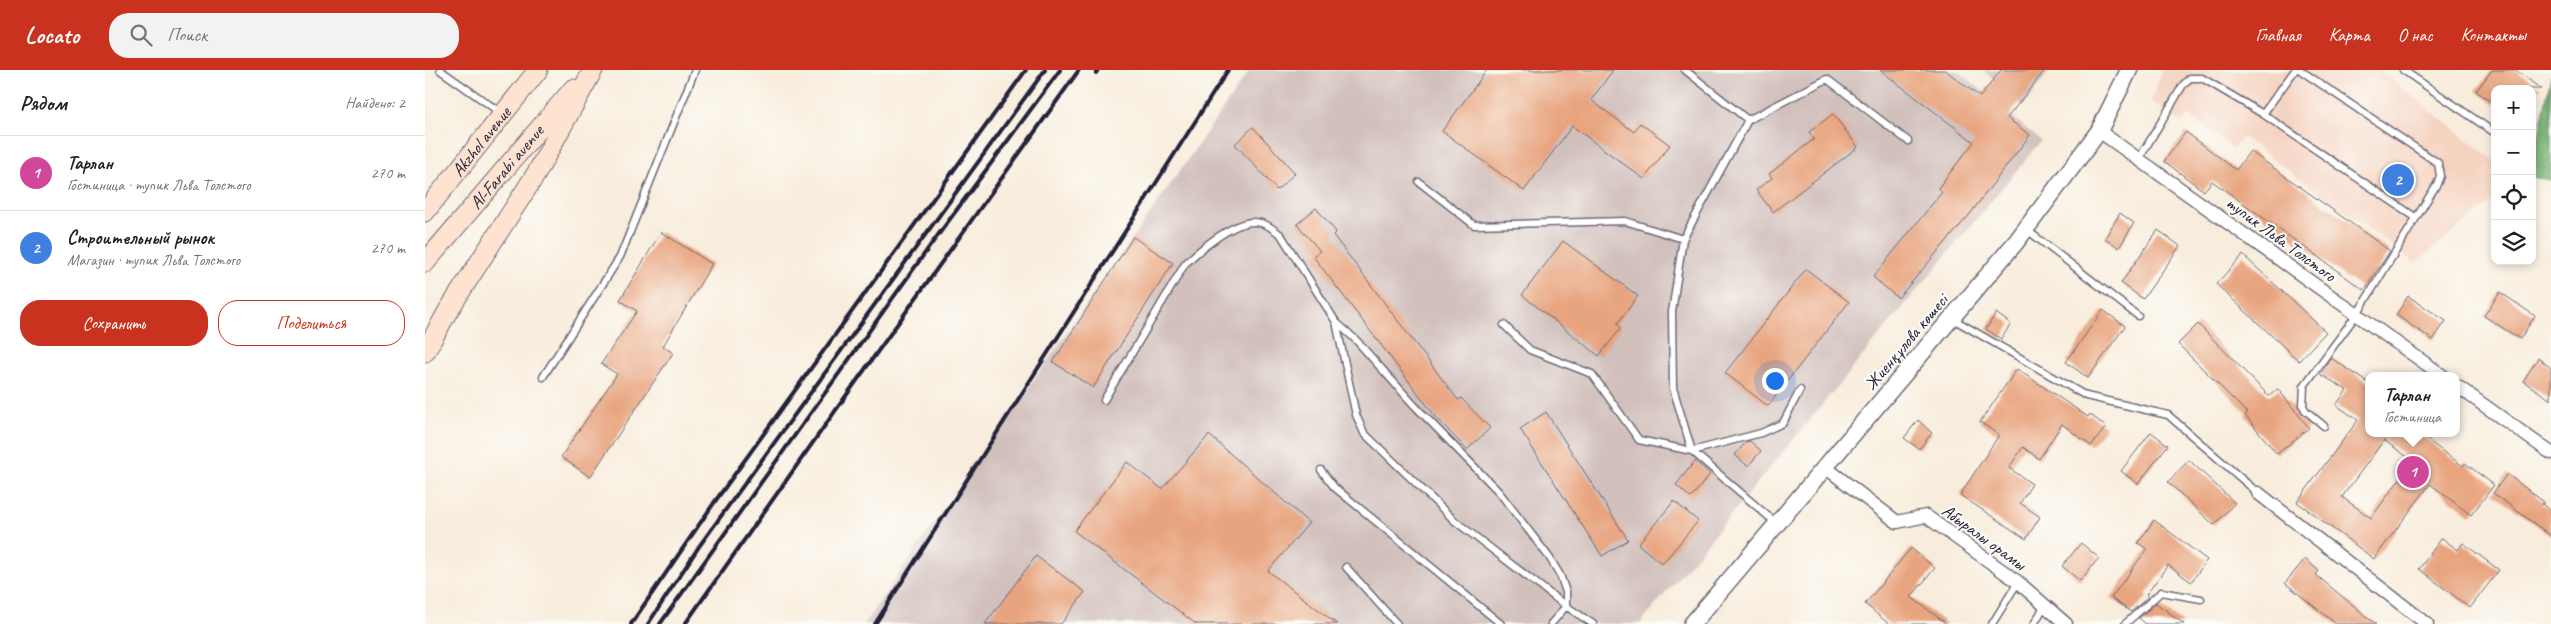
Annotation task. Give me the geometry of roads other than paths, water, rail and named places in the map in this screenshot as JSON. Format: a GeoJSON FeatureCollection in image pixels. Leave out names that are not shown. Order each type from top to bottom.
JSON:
{"type":"FeatureCollection","features":[{"type":"Feature","properties":{"kind":"main road","name":"Akzhol avenue"},"geometry":{"type":"LineString","coordinates":[[425,212],[538,70]]}},
{"type":"Feature","properties":{"kind":"main road","name":"Al-Farabi avenue"},"geometry":{"type":"LineString","coordinates":[[425,263],[591,70]]}},
{"type":"Feature","properties":{"kind":"main road"},"geometry":{"type":"LineString","coordinates":[[425,352],[447,311],[536,174],[591,70]]}},
{"type":"Feature","properties":{"kind":"street","name":"Жиенқұлова көшесі"},"geometry":{"type":"LineString","coordinates":[[1692,624],[2026,230],[2099,130],[2126,72]]}},
{"type":"Feature","properties":{"kind":"street","name":"тупик Льва Толстого"},"geometry":{"type":"LineString","coordinates":[[2099,130],[2437,372]]}},
{"type":"Feature","properties":{"kind":"street"},"geometry":{"type":"LineString","coordinates":[[2460,388],[2551,453]]}},
{"type":"Feature","properties":{"kind":"street","name":"Абыралы орамы"},"geometry":{"type":"LineString","coordinates":[[1825,467],[1897,522],[1926,516],[2017,582],[2066,624]]}},
{"type":"Feature","properties":{"kind":"street"},"geometry":{"type":"LineString","coordinates":[[2258,493],[2427,624]]}},
{"type":"Feature","properties":{"kind":"lane"},"geometry":{"type":"LineString","coordinates":[[441,70],[504,115]]}},
{"type":"Feature","properties":{"kind":"lane"},"geometry":{"type":"LineString","coordinates":[[543,377],[620,257],[695,70]]}},
{"type":"Feature","properties":{"kind":"lane"},"geometry":{"type":"LineString","coordinates":[[1685,70],[1748,120]]}},
{"type":"Feature","properties":{"kind":"lane"},"geometry":{"type":"LineString","coordinates":[[2263,114],[2295,70]]}},
{"type":"Feature","properties":{"kind":"lane"},"geometry":{"type":"LineString","coordinates":[[2301,70],[2438,164],[2440,176],[2437,184],[2357,314],[2304,386],[2303,405],[2305,410],[2324,426]]}},
{"type":"Feature","properties":{"kind":"lane"},"geometry":{"type":"LineString","coordinates":[[2403,70],[2491,130]]}},
{"type":"Feature","properties":{"kind":"lane"},"geometry":{"type":"LineString","coordinates":[[2139,159],[2183,85],[2190,78],[2201,78],[2263,114],[2415,217]]}},
{"type":"Feature","properties":{"kind":"lane"},"geometry":{"type":"LineString","coordinates":[[1777,524],[1691,451],[1673,388],[1672,312],[1683,239],[1748,120],[1827,79],[1908,141]]}},
{"type":"Feature","properties":{"kind":"lane"},"geometry":{"type":"LineString","coordinates":[[1419,182],[1474,226],[1625,221],[1683,239]]}},
{"type":"Feature","properties":{"kind":"lane"},"geometry":{"type":"LineString","coordinates":[[1104,400],[1185,264],[1202,247],[1243,224],[1254,222],[1269,225],[1281,235],[1336,322],[1356,340],[1414,406],[1499,492],[1560,575],[1566,592],[1566,606],[1551,624]]}},
{"type":"Feature","properties":{"kind":"lane"},"geometry":{"type":"LineString","coordinates":[[2026,230],[2138,316]]}},
{"type":"Feature","properties":{"kind":"lane"},"geometry":{"type":"LineString","coordinates":[[1952,318],[2086,396],[2167,416],[2258,493]]}},
{"type":"Feature","properties":{"kind":"lane"},"geometry":{"type":"LineString","coordinates":[[1336,322],[1356,415],[1364,433],[1455,521],[1566,606],[1593,624]]}},
{"type":"Feature","properties":{"kind":"lane"},"geometry":{"type":"LineString","coordinates":[[1504,325],[1531,350],[1593,374],[1639,440],[1691,451],[1761,433],[1783,423],[1800,390]]}},
{"type":"Feature","properties":{"kind":"lane"},"geometry":{"type":"LineString","coordinates":[[1321,470],[1334,487],[1501,624]]}},
{"type":"Feature","properties":{"kind":"lane"},"geometry":{"type":"LineString","coordinates":[[1346,567],[1397,624]]}},
{"type":"Feature","properties":{"kind":"lane"},"geometry":{"type":"LineString","coordinates":[[1992,624],[2017,582]]}},
{"type":"Feature","properties":{"kind":"lane"},"geometry":{"type":"LineString","coordinates":[[2125,624],[2161,592],[2201,600]]}},
{"type":"Feature","properties":{"kind":"lane"},"geometry":{"type":"LineString","coordinates":[[2034,624],[2045,605]]}},
{"type":"Feature","properties":{"kind":"railway"},"geometry":{"type":"LineString","coordinates":[[631,624],[716,500],[1026,70]]}},
{"type":"Feature","properties":{"kind":"railway"},"geometry":{"type":"LineString","coordinates":[[648,624],[700,545],[1045,70]]}},
{"type":"Feature","properties":{"kind":"railway"},"geometry":{"type":"LineString","coordinates":[[660,624],[930,246],[1060,70]]}},
{"type":"Feature","properties":{"kind":"railway"},"geometry":{"type":"LineString","coordinates":[[685,624],[1079,70]]}},
{"type":"Feature","properties":{"kind":"railway"},"geometry":{"type":"LineString","coordinates":[[875,624],[1228,70]]}},
{"type":"Feature","properties":{"kind":"place","name":"Строительный рынок"},"geometry":{"type":"Point","coordinates":[2398,180]}},
{"type":"Feature","properties":{"kind":"place","name":"Тарлан"},"geometry":{"type":"Point","coordinates":[2413,472]}}]}
